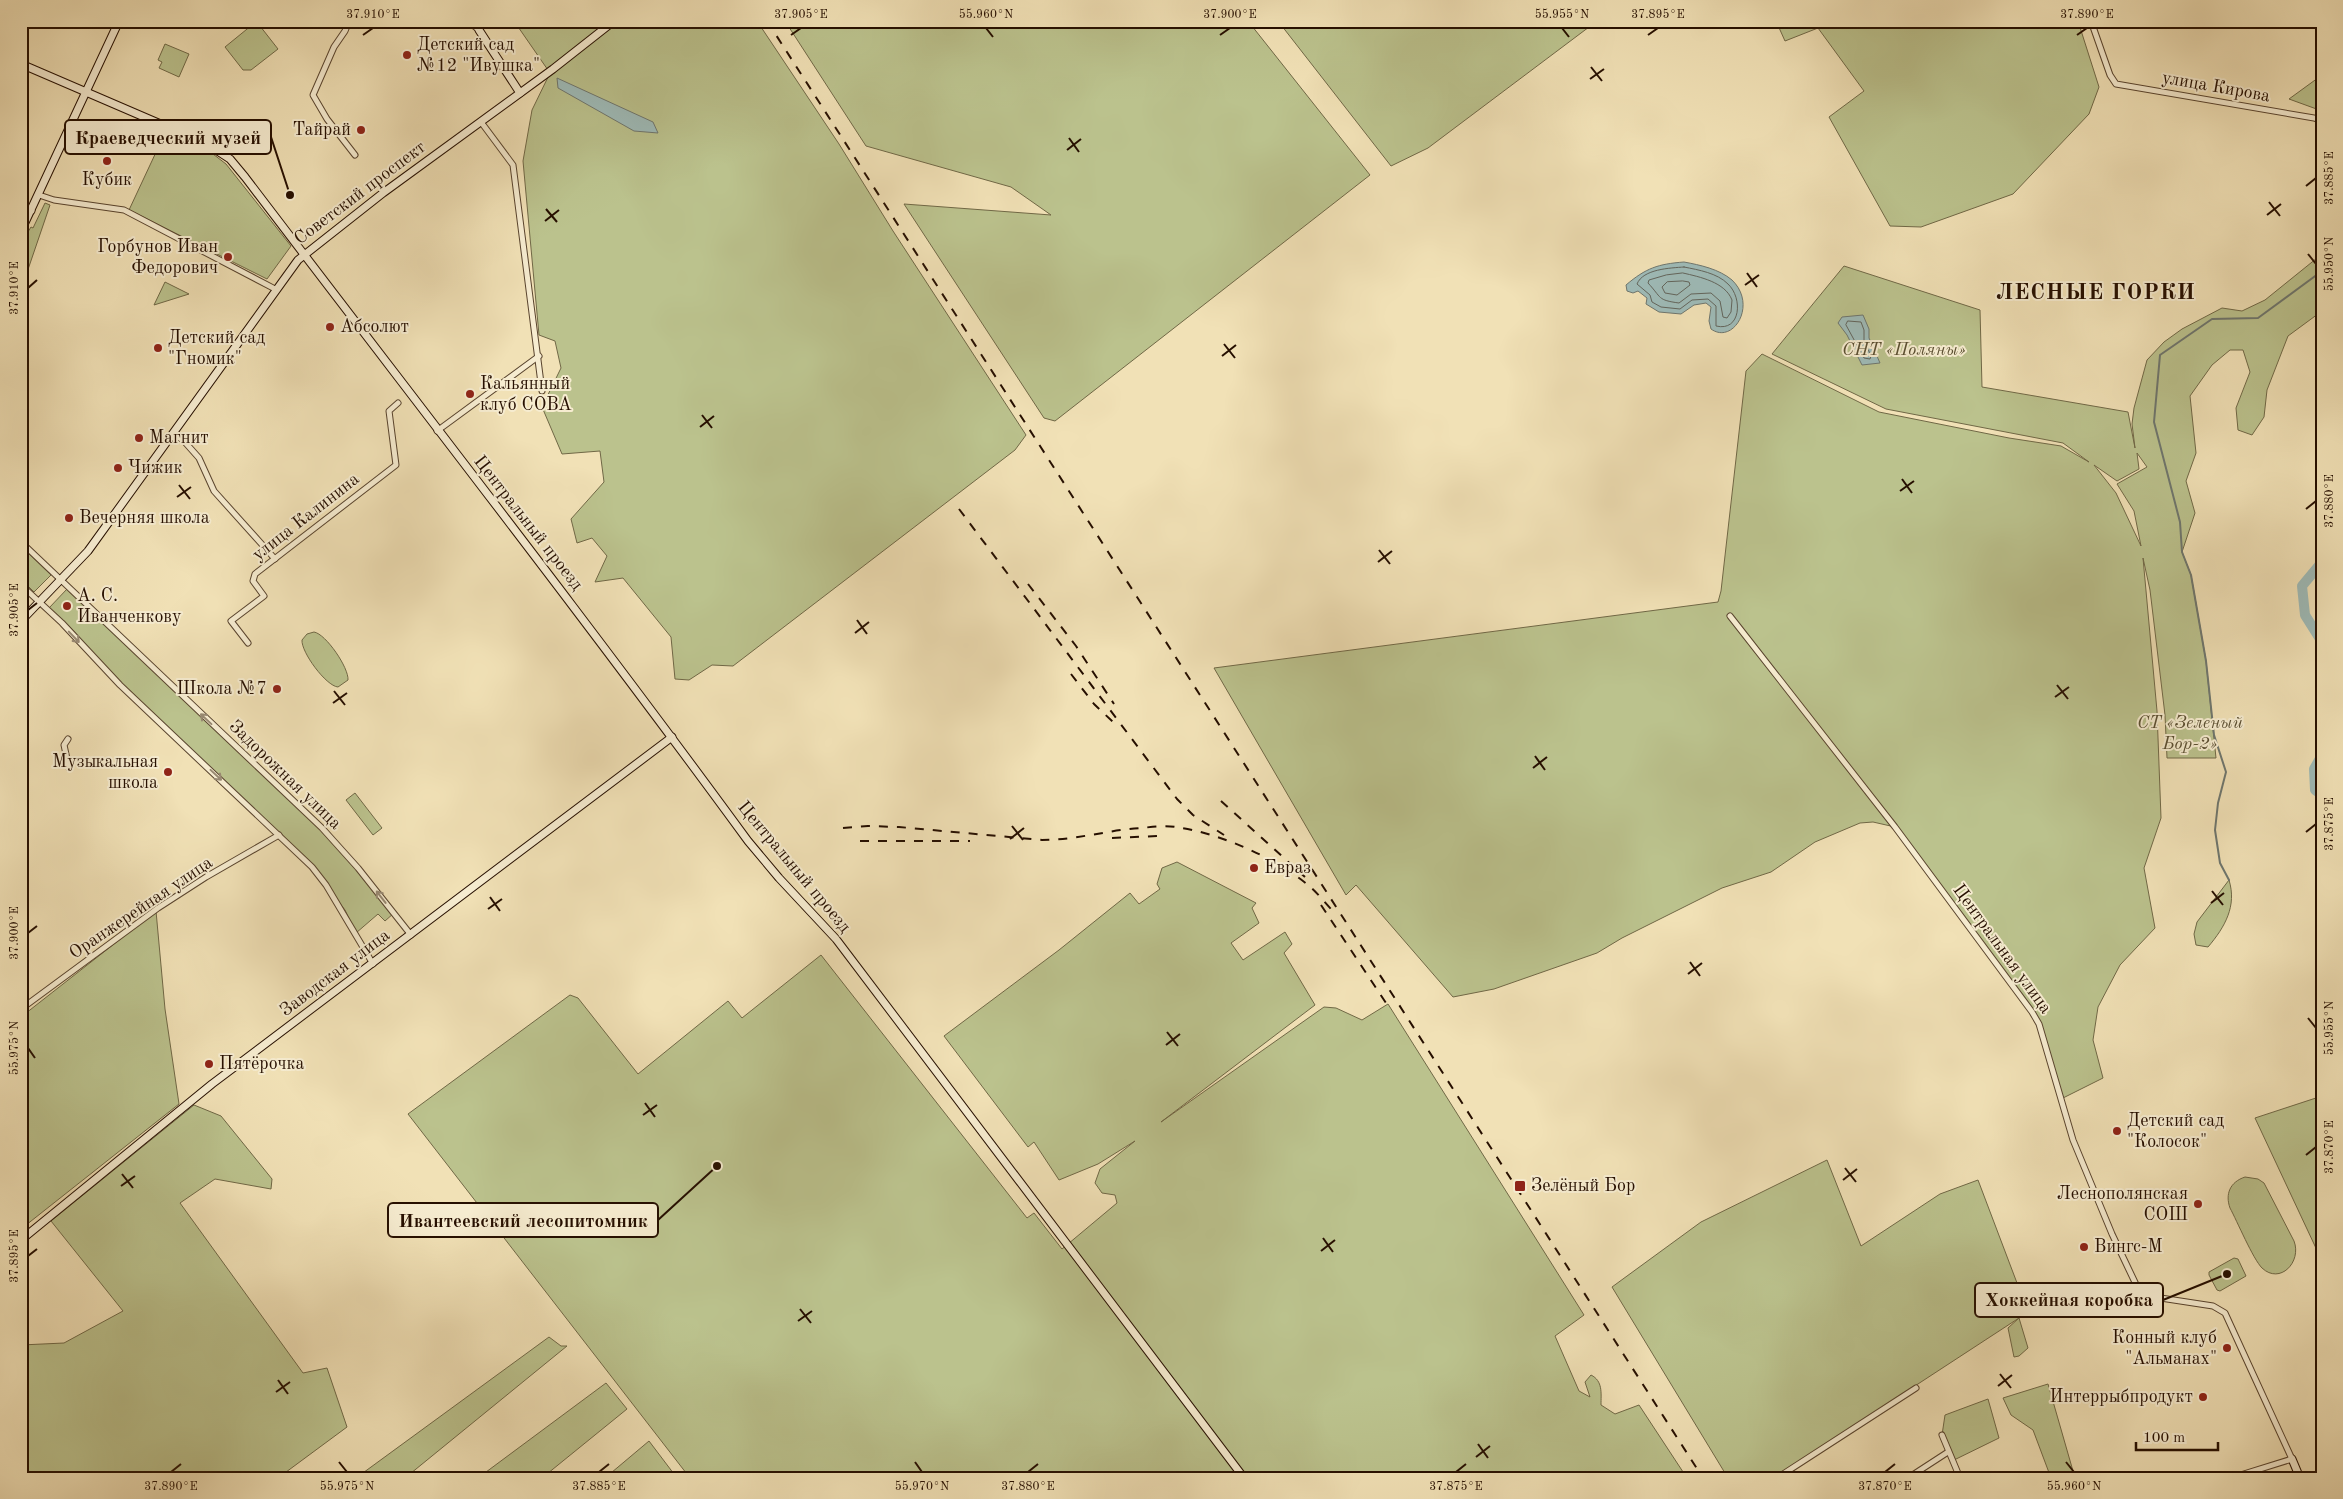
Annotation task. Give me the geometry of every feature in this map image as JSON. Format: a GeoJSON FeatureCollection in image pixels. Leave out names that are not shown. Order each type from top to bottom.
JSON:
{"type":"FeatureCollection","features":[{"type":"Feature","properties":{"kind":"street"},"geometry":{"type":"LineString","coordinates":[[21,231],[32,211],[119,21]]}},
{"type":"Feature","properties":{"kind":"street"},"geometry":{"type":"LineString","coordinates":[[349,21],[313,95],[355,155]]}},
{"type":"Feature","properties":{"kind":"street"},"geometry":{"type":"LineString","coordinates":[[468,21],[479,30],[520,93]]}},
{"type":"Feature","properties":{"kind":"street"},"geometry":{"type":"LineString","coordinates":[[478,21],[479,30]]}},
{"type":"Feature","properties":{"kind":"street","name":"Советский проспект"},"geometry":{"type":"LineString","coordinates":[[21,621],[84,556],[304,254],[614,21]]}},
{"type":"Feature","properties":{"kind":"street","name":"улица Кирова"},"geometry":{"type":"LineString","coordinates":[[2091,21],[2110,75],[2116,84],[2314,118],[2322,121]]}},
{"type":"Feature","properties":{"kind":"street","name":"Центральный проезд"},"geometry":{"type":"LineString","coordinates":[[21,64],[87,91],[219,150],[245,177],[672,737],[757,852],[829,930],[1244,1478]]}},
{"type":"Feature","properties":{"kind":"street"},"geometry":{"type":"LineString","coordinates":[[481,122],[513,166],[542,391]]}},
{"type":"Feature","properties":{"kind":"street"},"geometry":{"type":"LineString","coordinates":[[39,195],[54,200],[124,210],[277,290]]}},
{"type":"Feature","properties":{"kind":"street"},"geometry":{"type":"LineString","coordinates":[[21,206],[32,211]]}},
{"type":"Feature","properties":{"kind":"street"},"geometry":{"type":"LineString","coordinates":[[437,431],[538,356]]}},
{"type":"Feature","properties":{"kind":"street","name":"улица Калинина"},"geometry":{"type":"LineString","coordinates":[[248,643],[231,621],[264,596],[253,581],[255,574],[396,465],[389,411],[398,404]]}},
{"type":"Feature","properties":{"kind":"street"},"geometry":{"type":"LineString","coordinates":[[173,434],[183,440],[199,458],[214,491],[275,559]]}},
{"type":"Feature","properties":{"kind":"street","name":"Задорожная улица"},"geometry":{"type":"LineString","coordinates":[[21,542],[322,828],[358,868],[411,935]]}},
{"type":"Feature","properties":{"kind":"street"},"geometry":{"type":"LineString","coordinates":[[21,585],[62,623],[120,685],[312,867],[326,884],[373,964]]}},
{"type":"Feature","properties":{"kind":"street","name":"Центральная улица"},"geometry":{"type":"LineString","coordinates":[[1730,616],[1895,827],[2032,1012],[2039,1024],[2073,1140],[2112,1234],[2141,1295],[2213,1306],[2225,1313],[2300,1478]]}},
{"type":"Feature","properties":{"kind":"street","name":"Заводская улица"},"geometry":{"type":"LineString","coordinates":[[21,1240],[208,1088],[672,737]]}},
{"type":"Feature","properties":{"kind":"street"},"geometry":{"type":"LineString","coordinates":[[68,739],[64,745],[69,768]]}},
{"type":"Feature","properties":{"kind":"street","name":"Оранжерейная улица"},"geometry":{"type":"LineString","coordinates":[[21,1009],[158,908],[206,877],[279,835]]}},
{"type":"Feature","properties":{"kind":"street"},"geometry":{"type":"LineString","coordinates":[[1777,1478],[1916,1388]]}},
{"type":"Feature","properties":{"kind":"street"},"geometry":{"type":"LineString","coordinates":[[1942,1435],[1960,1478]]}},
{"type":"Feature","properties":{"kind":"street"},"geometry":{"type":"LineString","coordinates":[[1908,1478],[1948,1452]]}},
{"type":"Feature","properties":{"kind":"street"},"geometry":{"type":"LineString","coordinates":[[2231,1478],[2292,1459]]}},
{"type":"Feature","properties":{"kind":"green space"},"geometry":{"type":"Polygon","coordinates":[[[514,21],[757,21],[839,144],[893,231],[1026,435],[1015,450],[733,666],[712,665],[689,680],[675,679],[671,637],[623,578],[595,582],[607,556],[592,538],[577,543],[571,519],[604,482],[600,451],[562,454],[542,407],[561,368],[555,341],[539,335],[523,161],[532,110],[550,73],[514,21]]]}},
{"type":"Feature","properties":{"kind":"green space"},"geometry":{"type":"Polygon","coordinates":[[[785,21],[1248,21],[1370,175],[1055,421],[1044,418],[904,204],[1051,215],[1011,187],[866,146],[785,21]]]}},
{"type":"Feature","properties":{"kind":"green space"},"geometry":{"type":"Polygon","coordinates":[[[1278,21],[1597,21],[1428,148],[1391,166],[1278,21]]]}},
{"type":"Feature","properties":{"kind":"green space"},"geometry":{"type":"Polygon","coordinates":[[[1776,21],[2078,21],[2099,87],[2089,114],[2013,194],[1921,227],[1890,226],[1829,117],[1864,91],[1818,28],[1785,41],[1776,21]]]}},
{"type":"Feature","properties":{"kind":"green space"},"geometry":{"type":"Polygon","coordinates":[[[252,25],[260,26],[278,49],[251,70],[243,70],[225,47],[252,25]]]}},
{"type":"Feature","properties":{"kind":"green space"},"geometry":{"type":"Polygon","coordinates":[[[165,44],[189,54],[179,77],[159,68],[162,62],[158,60],[165,44]]]}},
{"type":"Feature","properties":{"kind":"green space"},"geometry":{"type":"Polygon","coordinates":[[[2322,75],[2322,111],[2289,99],[2322,75]]]}},
{"type":"Feature","properties":{"kind":"green space"},"geometry":{"type":"Polygon","coordinates":[[[165,133],[213,154],[226,164],[291,246],[267,279],[129,210],[165,133]]]}},
{"type":"Feature","properties":{"kind":"green space"},"geometry":{"type":"Polygon","coordinates":[[[45,203],[50,205],[21,290],[21,243],[31,227],[33,228],[45,203]]]}},
{"type":"Feature","properties":{"kind":"green space"},"geometry":{"type":"Polygon","coordinates":[[[2322,254],[2322,311],[2288,336],[2267,390],[2264,417],[2252,435],[2238,430],[2236,408],[2250,372],[2243,350],[2230,350],[2212,365],[2190,396],[2196,453],[2186,481],[2195,513],[2182,552],[2191,575],[2206,661],[2216,758],[2167,758],[2165,715],[2150,590],[2143,558],[2157,711],[2161,818],[2144,868],[2155,928],[2120,965],[2098,1007],[2093,1040],[2103,1078],[2061,1099],[2039,1024],[1895,827],[1873,822],[1860,823],[1815,842],[1771,872],[1722,888],[1622,938],[1597,953],[1494,989],[1453,997],[1356,885],[1346,895],[1214,668],[1718,602],[1721,591],[1746,371],[1762,354],[1879,412],[2009,438],[2061,446],[2089,462],[2063,443],[1886,409],[1772,354],[1844,266],[1980,310],[1982,387],[2128,412],[2135,448],[2132,424],[2134,408],[2147,360],[2164,342],[2182,329],[2222,308],[2242,311],[2265,300],[2322,254]],[[2137,453],[2139,469],[2117,481],[2094,465],[2116,493],[2141,546],[2134,511],[2117,484],[2147,467],[2137,453]]]}},
{"type":"Feature","properties":{"kind":"green space"},"geometry":{"type":"Polygon","coordinates":[[[165,282],[189,294],[154,305],[165,282]]]}},
{"type":"Feature","properties":{"kind":"green space"},"geometry":{"type":"Polygon","coordinates":[[[21,546],[51,575],[34,592],[21,579],[21,546]]]}},
{"type":"Feature","properties":{"kind":"green space"},"geometry":{"type":"Polygon","coordinates":[[[67,589],[322,828],[394,913],[385,921],[378,914],[356,933],[345,910],[312,867],[120,685],[71,628],[49,608],[67,589]]]}},
{"type":"Feature","properties":{"kind":"green space"},"geometry":{"type":"Polygon","coordinates":[[[314,632],[325,639],[336,652],[345,668],[348,680],[338,687],[321,675],[306,652],[302,640],[307,634],[314,632]]]}},
{"type":"Feature","properties":{"kind":"green space"},"geometry":{"type":"Polygon","coordinates":[[[355,793],[382,828],[373,835],[346,800],[355,793]]]}},
{"type":"Feature","properties":{"kind":"green space"},"geometry":{"type":"Polygon","coordinates":[[[1177,862],[1256,903],[1252,908],[1259,923],[1231,943],[1243,960],[1285,932],[1292,944],[1284,953],[1315,1005],[1161,1122],[1324,1007],[1336,1008],[1362,1020],[1388,1004],[1584,1315],[1555,1336],[1579,1391],[1590,1397],[1585,1382],[1591,1375],[1599,1384],[1601,1405],[1615,1414],[1639,1405],[1687,1478],[690,1478],[408,1114],[570,995],[578,998],[638,1074],[728,1001],[742,1018],[821,955],[1027,1218],[1034,1213],[1062,1249],[1117,1203],[1115,1195],[1102,1193],[1095,1183],[1100,1169],[1135,1141],[1098,1164],[1059,1180],[1034,1142],[1028,1147],[944,1036],[1059,950],[1130,893],[1139,904],[1160,889],[1157,884],[1162,868],[1177,862]]]}},
{"type":"Feature","properties":{"kind":"green space"},"geometry":{"type":"Polygon","coordinates":[[[2229,880],[2231,890],[2230,907],[2220,932],[2208,947],[2196,945],[2194,934],[2197,922],[2229,880]]]}},
{"type":"Feature","properties":{"kind":"green space"},"geometry":{"type":"Polygon","coordinates":[[[156,911],[165,1009],[179,1104],[21,1229],[21,1017],[156,911]]]}},
{"type":"Feature","properties":{"kind":"green space"},"geometry":{"type":"Polygon","coordinates":[[[2322,1096],[2322,1261],[2255,1118],[2322,1096]]]}},
{"type":"Feature","properties":{"kind":"green space"},"geometry":{"type":"Polygon","coordinates":[[[194,1105],[221,1116],[272,1179],[271,1189],[215,1179],[180,1203],[303,1373],[327,1368],[347,1427],[278,1478],[21,1478],[21,1345],[64,1343],[123,1311],[51,1221],[194,1105]]]}},
{"type":"Feature","properties":{"kind":"green space"},"geometry":{"type":"Polygon","coordinates":[[[1827,1160],[1861,1246],[1940,1194],[1978,1180],[2028,1312],[1774,1478],[1728,1478],[1612,1287],[1701,1222],[1827,1160]]]}},
{"type":"Feature","properties":{"kind":"green space"},"geometry":{"type":"Polygon","coordinates":[[[2245,1177],[2258,1179],[2264,1183],[2294,1241],[2295,1256],[2288,1269],[2282,1272],[2276,1274],[2269,1273],[2262,1268],[2230,1208],[2228,1198],[2230,1189],[2232,1185],[2245,1177]]]}},
{"type":"Feature","properties":{"kind":"green space"},"geometry":{"type":"Polygon","coordinates":[[[2234,1258],[2238,1259],[2246,1276],[2220,1291],[2217,1290],[2209,1272],[2234,1258]]]}},
{"type":"Feature","properties":{"kind":"green space"},"geometry":{"type":"Polygon","coordinates":[[[2019,1318],[2028,1348],[2019,1356],[2014,1357],[2008,1328],[2019,1318]]]}},
{"type":"Feature","properties":{"kind":"green space"},"geometry":{"type":"Polygon","coordinates":[[[549,1337],[561,1346],[567,1346],[405,1478],[356,1478],[549,1337]]]}},
{"type":"Feature","properties":{"kind":"green space"},"geometry":{"type":"Polygon","coordinates":[[[606,1383],[627,1409],[542,1478],[478,1478],[606,1383]]]}},
{"type":"Feature","properties":{"kind":"green space"},"geometry":{"type":"Polygon","coordinates":[[[2048,1384],[2075,1478],[2051,1478],[2033,1430],[2011,1415],[2003,1398],[2048,1384]]]}},
{"type":"Feature","properties":{"kind":"green space"},"geometry":{"type":"Polygon","coordinates":[[[1988,1399],[1999,1438],[1952,1461],[1942,1435],[1945,1415],[1988,1399]]]}},
{"type":"Feature","properties":{"kind":"green space"},"geometry":{"type":"Polygon","coordinates":[[[649,1441],[677,1478],[605,1478],[649,1441]]]}},
{"type":"Feature","properties":{"kind":"water"},"geometry":{"type":"Polygon","coordinates":[[[557,78],[653,122],[658,133],[634,131],[558,88],[557,78]]]}},
{"type":"Feature","properties":{"kind":"water"},"geometry":{"type":"Polygon","coordinates":[[[1684,262],[1703,266],[1727,276],[1739,290],[1743,300],[1743,311],[1740,320],[1727,332],[1719,333],[1711,329],[1709,321],[1711,307],[1706,303],[1694,305],[1681,314],[1659,312],[1646,304],[1647,298],[1638,291],[1633,293],[1627,291],[1626,285],[1646,271],[1667,264],[1684,262]]]}},
{"type":"Feature","properties":{"kind":"water"},"geometry":{"type":"Polygon","coordinates":[[[1863,315],[1869,329],[1869,338],[1880,363],[1862,365],[1847,335],[1838,323],[1842,317],[1863,315]]]}},
{"type":"Feature","properties":{"kind":"waterway"},"geometry":{"type":"LineString","coordinates":[[2229,880],[2220,863],[2215,830],[2218,803],[2226,772],[2214,735],[2206,661],[2191,575],[2182,552],[2180,522],[2154,422],[2160,355],[2212,319],[2258,318],[2322,271]]}},
{"type":"Feature","properties":{"kind":"waterway"},"geometry":{"type":"LineString","coordinates":[[2322,562],[2302,586],[2305,615],[2322,642]]}},
{"type":"Feature","properties":{"kind":"waterway"},"geometry":{"type":"LineString","coordinates":[[2322,755],[2314,769],[2315,790],[2322,795]]}},
{"type":"Feature","properties":{"kind":"railway"},"geometry":{"type":"LineString","coordinates":[[767,21],[1703,1478]]}},
{"type":"Feature","properties":{"kind":"railway"},"geometry":{"type":"LineString","coordinates":[[959,509],[1177,799],[1193,815],[1224,835]]}},
{"type":"Feature","properties":{"kind":"railway"},"geometry":{"type":"LineString","coordinates":[[1028,584],[1076,646],[1114,704]]}},
{"type":"Feature","properties":{"kind":"railway"},"geometry":{"type":"LineString","coordinates":[[1071,674],[1094,704],[1113,722]]}},
{"type":"Feature","properties":{"kind":"railway"},"geometry":{"type":"LineString","coordinates":[[1221,801],[1305,877]]}},
{"type":"Feature","properties":{"kind":"railway"},"geometry":{"type":"LineString","coordinates":[[843,828],[868,826],[899,827],[1042,840],[1129,829],[1163,826],[1176,827],[1210,835],[1263,856],[1308,885],[1332,910]]}},
{"type":"Feature","properties":{"kind":"railway"},"geometry":{"type":"LineString","coordinates":[[1112,838],[1159,836]]}},
{"type":"Feature","properties":{"kind":"railway"},"geometry":{"type":"LineString","coordinates":[[860,841],[970,841]]}},
{"type":"Feature","properties":{"kind":"railway"},"geometry":{"type":"LineString","coordinates":[[1321,905],[1390,1009]]}},
{"type":"Feature","properties":{"kind":"place","name":"Детский сад №12 \"Ивушка\""},"geometry":{"type":"Point","coordinates":[407,55]}},
{"type":"Feature","properties":{"kind":"place","name":"Тайрай"},"geometry":{"type":"Point","coordinates":[361,130]}},
{"type":"Feature","properties":{"kind":"place","name":"Кубик"},"geometry":{"type":"Point","coordinates":[107,161]}},
{"type":"Feature","properties":{"kind":"place","name":"Краеведческий музей"},"geometry":{"type":"Point","coordinates":[290,195]}},
{"type":"Feature","properties":{"kind":"place","name":"Горбунов Иван Федорович"},"geometry":{"type":"Point","coordinates":[228,257]}},
{"type":"Feature","properties":{"kind":"place","name":"Абсолют"},"geometry":{"type":"Point","coordinates":[330,327]}},
{"type":"Feature","properties":{"kind":"place","name":"Детский сад \"Гномик\""},"geometry":{"type":"Point","coordinates":[158,348]}},
{"type":"Feature","properties":{"kind":"place","name":"Кальянный клуб СОВА"},"geometry":{"type":"Point","coordinates":[470,394]}},
{"type":"Feature","properties":{"kind":"place","name":"Магнит"},"geometry":{"type":"Point","coordinates":[139,438]}},
{"type":"Feature","properties":{"kind":"place","name":"Чижик"},"geometry":{"type":"Point","coordinates":[118,468]}},
{"type":"Feature","properties":{"kind":"place","name":"Вечерняя школа"},"geometry":{"type":"Point","coordinates":[69,518]}},
{"type":"Feature","properties":{"kind":"place","name":"А. С. Иванченкову"},"geometry":{"type":"Point","coordinates":[67,606]}},
{"type":"Feature","properties":{"kind":"place","name":"Школа №7"},"geometry":{"type":"Point","coordinates":[277,689]}},
{"type":"Feature","properties":{"kind":"place","name":"Музыкальная школа"},"geometry":{"type":"Point","coordinates":[168,772]}},
{"type":"Feature","properties":{"kind":"place","name":"Евраз"},"geometry":{"type":"Point","coordinates":[1254,868]}},
{"type":"Feature","properties":{"kind":"place","name":"Пятёрочка"},"geometry":{"type":"Point","coordinates":[209,1064]}},
{"type":"Feature","properties":{"kind":"place","name":"Детский сад \"Колосок\""},"geometry":{"type":"Point","coordinates":[2117,1131]}},
{"type":"Feature","properties":{"kind":"place","name":"Ивантеевский лесопитомник"},"geometry":{"type":"Point","coordinates":[717,1166]}},
{"type":"Feature","properties":{"kind":"place","name":"Зелёный Бор"},"geometry":{"type":"Point","coordinates":[1520,1186]}},
{"type":"Feature","properties":{"kind":"place","name":"Леснополянская СОШ"},"geometry":{"type":"Point","coordinates":[2198,1204]}},
{"type":"Feature","properties":{"kind":"place","name":"Вингс-М"},"geometry":{"type":"Point","coordinates":[2084,1247]}},
{"type":"Feature","properties":{"kind":"place","name":"Хоккейная коробка"},"geometry":{"type":"Point","coordinates":[2227,1274]}},
{"type":"Feature","properties":{"kind":"place","name":"Конный клуб \"Альманах\""},"geometry":{"type":"Point","coordinates":[2227,1348]}},
{"type":"Feature","properties":{"kind":"place","name":"Интеррыбпродукт"},"geometry":{"type":"Point","coordinates":[2203,1397]}},
{"type":"Feature","properties":{"kind":"district","name":"ЛЕСНЫЕ ГОРКИ"},"geometry":{"type":"Point","coordinates":[2096,293]}},
{"type":"Feature","properties":{"kind":"park label","name":"СНТ «Поляны»"},"geometry":{"type":"Point","coordinates":[1904,350]}},
{"type":"Feature","properties":{"kind":"park label","name":"СТ «Зеленый Бор-2»"},"geometry":{"type":"Point","coordinates":[2190,733]}}]}
